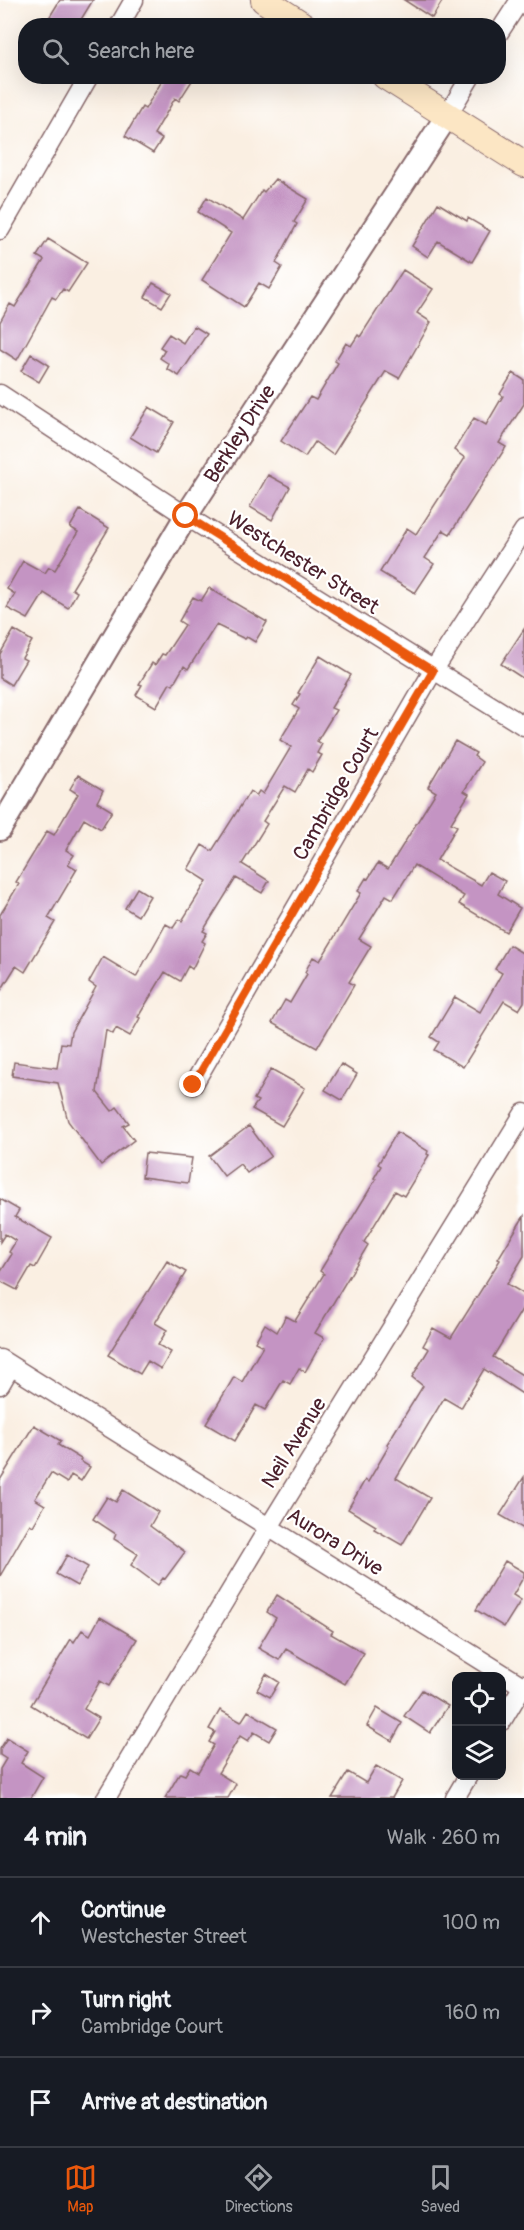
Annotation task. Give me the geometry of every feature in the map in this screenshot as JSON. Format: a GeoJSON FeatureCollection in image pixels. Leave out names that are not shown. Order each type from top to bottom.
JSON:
{"type":"FeatureCollection","features":[{"type":"Feature","properties":{"kind":"main road"},"geometry":{"type":"LineString","coordinates":[[264,0],[292,18]]}},
{"type":"Feature","properties":{"kind":"main road"},"geometry":{"type":"LineString","coordinates":[[397,84],[524,164]]}},
{"type":"Feature","properties":{"kind":"street"},"geometry":{"type":"LineString","coordinates":[[124,18],[134,0]]}},
{"type":"Feature","properties":{"kind":"street"},"geometry":{"type":"LineString","coordinates":[[506,22],[520,0]]}},
{"type":"Feature","properties":{"kind":"street"},"geometry":{"type":"LineString","coordinates":[[0,230],[84,84]]}},
{"type":"Feature","properties":{"kind":"street","name":"Berkley Drive"},"geometry":{"type":"LineString","coordinates":[[0,829],[186,516],[466,84]]}},
{"type":"Feature","properties":{"kind":"street","name":"Westchester Street"},"geometry":{"type":"LineString","coordinates":[[0,394],[186,516],[524,726]]}},
{"type":"Feature","properties":{"kind":"street","name":"Cambridge Court"},"geometry":{"type":"LineString","coordinates":[[193,1085],[433,671],[524,530]]}},
{"type":"Feature","properties":{"kind":"street","name":"Neil Avenue"},"geometry":{"type":"LineString","coordinates":[[106,1798],[269,1527],[524,1113]]}},
{"type":"Feature","properties":{"kind":"street"},"geometry":{"type":"LineString","coordinates":[[0,1384],[6,1362]]}},
{"type":"Feature","properties":{"kind":"street","name":"Aurora Drive"},"geometry":{"type":"LineString","coordinates":[[6,1362],[524,1685]]}},
{"type":"Feature","properties":{"kind":"street"},"geometry":{"type":"LineString","coordinates":[[506,1713],[524,1685]]}},
{"type":"Feature","properties":{"kind":"street"},"geometry":{"type":"LineString","coordinates":[[455,1798],[466,1780]]}},
{"type":"Feature","properties":{"kind":"building"},"geometry":{"type":"Polygon","coordinates":[[[60,0],[93,0],[82,18],[49,18],[60,0]]]}},
{"type":"Feature","properties":{"kind":"building"},"geometry":{"type":"Polygon","coordinates":[[[404,0],[443,0],[432,18],[404,0]]]}},
{"type":"Feature","properties":{"kind":"building"},"geometry":{"type":"Polygon","coordinates":[[[160,84],[190,84],[179,101],[175,98],[154,134],[162,139],[153,153],[125,136],[142,107],[145,109],[160,84]]]}},
{"type":"Feature","properties":{"kind":"building"},"geometry":{"type":"Polygon","coordinates":[[[275,179],[308,199],[294,222],[297,224],[276,263],[282,267],[269,289],[259,283],[244,307],[202,280],[231,233],[198,212],[207,197],[243,220],[262,190],[264,192],[275,179]]]}},
{"type":"Feature","properties":{"kind":"building"},"geometry":{"type":"Polygon","coordinates":[[[438,203],[467,221],[468,218],[490,231],[472,262],[438,241],[428,257],[412,246],[438,203]]]}},
{"type":"Feature","properties":{"kind":"building"},"geometry":{"type":"Polygon","coordinates":[[[48,239],[87,263],[68,292],[63,289],[56,299],[52,297],[17,360],[0,349],[0,322],[10,304],[15,307],[44,260],[37,256],[48,239]]]}},
{"type":"Feature","properties":{"kind":"building"},"geometry":{"type":"Polygon","coordinates":[[[403,270],[433,289],[417,313],[431,322],[399,378],[386,371],[333,455],[315,442],[305,457],[281,441],[310,397],[316,400],[338,363],[335,361],[346,343],[351,346],[358,335],[360,337],[403,270]]]}},
{"type":"Feature","properties":{"kind":"building"},"geometry":{"type":"Polygon","coordinates":[[[153,283],[171,293],[162,307],[145,297],[153,283]]]}},
{"type":"Feature","properties":{"kind":"building"},"geometry":{"type":"Polygon","coordinates":[[[194,326],[207,334],[179,376],[167,369],[169,364],[160,358],[165,350],[160,347],[169,334],[183,343],[194,326]]]}},
{"type":"Feature","properties":{"kind":"building"},"geometry":{"type":"Polygon","coordinates":[[[31,354],[49,365],[39,382],[21,371],[31,354]]]}},
{"type":"Feature","properties":{"kind":"building"},"geometry":{"type":"Polygon","coordinates":[[[513,373],[524,380],[524,404],[499,443],[506,447],[450,534],[443,530],[425,558],[434,564],[415,593],[380,572],[407,528],[416,534],[465,458],[454,450],[474,418],[486,425],[503,396],[500,394],[513,373]]]}},
{"type":"Feature","properties":{"kind":"building"},"geometry":{"type":"Polygon","coordinates":[[[149,407],[174,422],[156,453],[130,437],[149,407]]]}},
{"type":"Feature","properties":{"kind":"building"},"geometry":{"type":"Polygon","coordinates":[[[268,475],[290,487],[272,520],[250,507],[268,475]]]}},
{"type":"Feature","properties":{"kind":"building"},"geometry":{"type":"Polygon","coordinates":[[[80,510],[109,528],[72,589],[77,592],[68,608],[44,593],[28,619],[7,608],[15,594],[7,589],[23,561],[45,573],[49,567],[55,570],[78,532],[70,527],[80,510]]]}},
{"type":"Feature","properties":{"kind":"building"},"geometry":{"type":"Polygon","coordinates":[[[209,588],[267,622],[255,642],[216,625],[188,669],[184,666],[173,685],[170,683],[156,707],[136,695],[142,685],[139,684],[152,663],[155,665],[162,654],[165,655],[185,625],[179,621],[193,597],[201,601],[209,588]]]}},
{"type":"Feature","properties":{"kind":"building"},"geometry":{"type":"Polygon","coordinates":[[[524,629],[524,679],[501,664],[524,629]]]}},
{"type":"Feature","properties":{"kind":"building"},"geometry":{"type":"Polygon","coordinates":[[[14,630],[32,641],[22,658],[26,660],[11,685],[0,678],[0,654],[14,630]]]}},
{"type":"Feature","properties":{"kind":"building"},"geometry":{"type":"Polygon","coordinates":[[[320,656],[351,675],[331,708],[336,710],[317,741],[322,744],[317,753],[322,755],[312,772],[308,769],[295,792],[285,786],[263,821],[267,824],[242,864],[269,881],[262,893],[236,878],[203,931],[207,933],[202,941],[205,943],[192,969],[188,966],[180,981],[165,972],[138,1017],[140,1018],[130,1036],[116,1028],[113,1034],[106,1030],[97,1092],[112,1111],[117,1107],[129,1123],[123,1126],[134,1140],[101,1165],[68,1121],[58,1083],[12,1076],[14,1062],[57,1068],[61,1043],[69,1044],[71,1032],[96,987],[89,982],[103,957],[136,977],[166,924],[173,928],[179,919],[182,921],[207,881],[188,869],[202,845],[212,851],[250,791],[256,796],[259,791],[263,794],[291,747],[280,740],[299,709],[293,705],[300,694],[298,693],[320,656]]]}},
{"type":"Feature","properties":{"kind":"building"},"geometry":{"type":"Polygon","coordinates":[[[455,741],[476,753],[474,756],[482,762],[464,791],[469,794],[451,823],[457,826],[437,860],[481,885],[489,872],[505,881],[498,894],[520,908],[506,932],[459,904],[464,896],[414,865],[393,899],[386,895],[359,939],[371,946],[349,982],[354,985],[317,1048],[272,1023],[285,1000],[290,1003],[307,974],[305,972],[313,957],[320,961],[361,893],[358,891],[366,878],[368,879],[378,863],[388,869],[436,792],[428,787],[455,741]]]}},
{"type":"Feature","properties":{"kind":"building"},"geometry":{"type":"Polygon","coordinates":[[[78,775],[103,790],[97,802],[112,811],[101,829],[84,819],[66,850],[74,855],[68,864],[77,869],[48,918],[55,922],[25,972],[16,966],[0,992],[0,915],[19,884],[16,882],[47,831],[54,835],[78,794],[70,789],[78,775]]]}},
{"type":"Feature","properties":{"kind":"building"},"geometry":{"type":"Polygon","coordinates":[[[137,888],[150,896],[138,916],[125,908],[137,888]]]}},
{"type":"Feature","properties":{"kind":"building"},"geometry":{"type":"Polygon","coordinates":[[[509,945],[524,954],[524,1002],[519,1010],[504,1001],[463,1067],[434,1050],[439,1042],[431,1037],[455,997],[480,1012],[502,973],[495,969],[509,945]]]}},
{"type":"Feature","properties":{"kind":"building"},"geometry":{"type":"Polygon","coordinates":[[[341,1064],[357,1074],[342,1100],[325,1090],[341,1064]]]}},
{"type":"Feature","properties":{"kind":"building"},"geometry":{"type":"Polygon","coordinates":[[[271,1069],[305,1088],[282,1126],[252,1109],[258,1101],[254,1099],[271,1069]]]}},
{"type":"Feature","properties":{"kind":"building"},"geometry":{"type":"Polygon","coordinates":[[[249,1126],[271,1156],[247,1173],[240,1164],[224,1176],[209,1156],[249,1126]]]}},
{"type":"Feature","properties":{"kind":"building"},"geometry":{"type":"Polygon","coordinates":[[[397,1132],[428,1151],[429,1155],[404,1196],[395,1191],[364,1242],[368,1245],[315,1333],[324,1338],[305,1372],[299,1368],[290,1384],[283,1380],[265,1410],[256,1405],[235,1441],[206,1424],[234,1377],[242,1382],[263,1346],[255,1342],[265,1324],[277,1332],[286,1316],[295,1321],[324,1274],[320,1271],[376,1179],[374,1178],[381,1166],[378,1164],[397,1132]]]}},
{"type":"Feature","properties":{"kind":"building"},"geometry":{"type":"Polygon","coordinates":[[[145,1153],[192,1158],[188,1183],[142,1177],[145,1153]]]}},
{"type":"Feature","properties":{"kind":"building"},"geometry":{"type":"Polygon","coordinates":[[[0,1199],[19,1210],[15,1217],[52,1238],[35,1268],[31,1266],[17,1290],[0,1281],[0,1273],[12,1254],[9,1252],[16,1241],[5,1234],[0,1242],[0,1199]]]}},
{"type":"Feature","properties":{"kind":"building"},"geometry":{"type":"Polygon","coordinates":[[[524,1216],[524,1256],[507,1284],[524,1294],[524,1306],[493,1357],[524,1376],[524,1395],[484,1369],[461,1408],[444,1398],[396,1478],[430,1498],[402,1545],[374,1529],[376,1526],[348,1509],[365,1480],[368,1482],[389,1446],[387,1444],[423,1386],[412,1377],[429,1349],[423,1346],[433,1328],[451,1338],[500,1260],[498,1259],[524,1216]]]}},
{"type":"Feature","properties":{"kind":"building"},"geometry":{"type":"Polygon","coordinates":[[[167,1261],[186,1272],[155,1323],[167,1330],[158,1345],[171,1352],[161,1369],[148,1361],[140,1374],[108,1355],[167,1261]]]}},
{"type":"Feature","properties":{"kind":"building"},"geometry":{"type":"Polygon","coordinates":[[[34,1425],[61,1441],[58,1445],[90,1467],[81,1481],[71,1475],[67,1483],[51,1473],[35,1499],[45,1505],[33,1526],[30,1524],[0,1576],[0,1480],[34,1425]]]}},
{"type":"Feature","properties":{"kind":"building"},"geometry":{"type":"Polygon","coordinates":[[[524,1477],[524,1529],[500,1515],[524,1477]]]}},
{"type":"Feature","properties":{"kind":"building"},"geometry":{"type":"Polygon","coordinates":[[[123,1490],[158,1512],[150,1526],[185,1552],[158,1585],[131,1565],[138,1554],[114,1539],[116,1534],[93,1519],[107,1497],[116,1502],[123,1490]]]}},
{"type":"Feature","properties":{"kind":"building"},"geometry":{"type":"Polygon","coordinates":[[[67,1555],[88,1567],[77,1586],[56,1574],[67,1555]]]}},
{"type":"Feature","properties":{"kind":"building"},"geometry":{"type":"Polygon","coordinates":[[[505,1561],[524,1572],[524,1576],[513,1595],[521,1600],[504,1627],[476,1610],[505,1561]]]}},
{"type":"Feature","properties":{"kind":"building"},"geometry":{"type":"Polygon","coordinates":[[[277,1595],[333,1631],[331,1634],[364,1653],[345,1684],[286,1649],[279,1660],[258,1648],[276,1618],[267,1612],[277,1595]]]}},
{"type":"Feature","properties":{"kind":"building"},"geometry":{"type":"Polygon","coordinates":[[[100,1617],[137,1639],[109,1686],[100,1681],[84,1709],[99,1718],[86,1739],[31,1705],[71,1639],[74,1642],[82,1630],[90,1635],[100,1617]]]}},
{"type":"Feature","properties":{"kind":"building"},"geometry":{"type":"Polygon","coordinates":[[[266,1674],[279,1682],[270,1697],[257,1690],[266,1674]]]}},
{"type":"Feature","properties":{"kind":"building"},"geometry":{"type":"Polygon","coordinates":[[[422,1690],[448,1706],[430,1733],[404,1716],[422,1690]]]}},
{"type":"Feature","properties":{"kind":"building"},"geometry":{"type":"Polygon","coordinates":[[[377,1708],[402,1723],[392,1741],[367,1726],[377,1708]]]}},
{"type":"Feature","properties":{"kind":"building"},"geometry":{"type":"Polygon","coordinates":[[[220,1710],[241,1722],[248,1711],[277,1728],[269,1741],[254,1732],[248,1741],[240,1736],[218,1773],[236,1784],[228,1798],[165,1798],[180,1773],[185,1775],[190,1767],[198,1772],[214,1745],[209,1742],[215,1732],[209,1729],[220,1710]]]}},
{"type":"Feature","properties":{"kind":"building"},"geometry":{"type":"Polygon","coordinates":[[[7,1738],[28,1751],[21,1763],[43,1777],[31,1798],[0,1798],[0,1769],[6,1759],[0,1755],[0,1749],[7,1738]]]}},
{"type":"Feature","properties":{"kind":"building"},"geometry":{"type":"Polygon","coordinates":[[[376,1766],[402,1781],[392,1798],[332,1798],[348,1772],[366,1783],[376,1766]]]}},
{"type":"Feature","properties":{"kind":"route"},"geometry":{"type":"LineString","coordinates":[[186,516],[433,671],[193,1085]]}}]}
